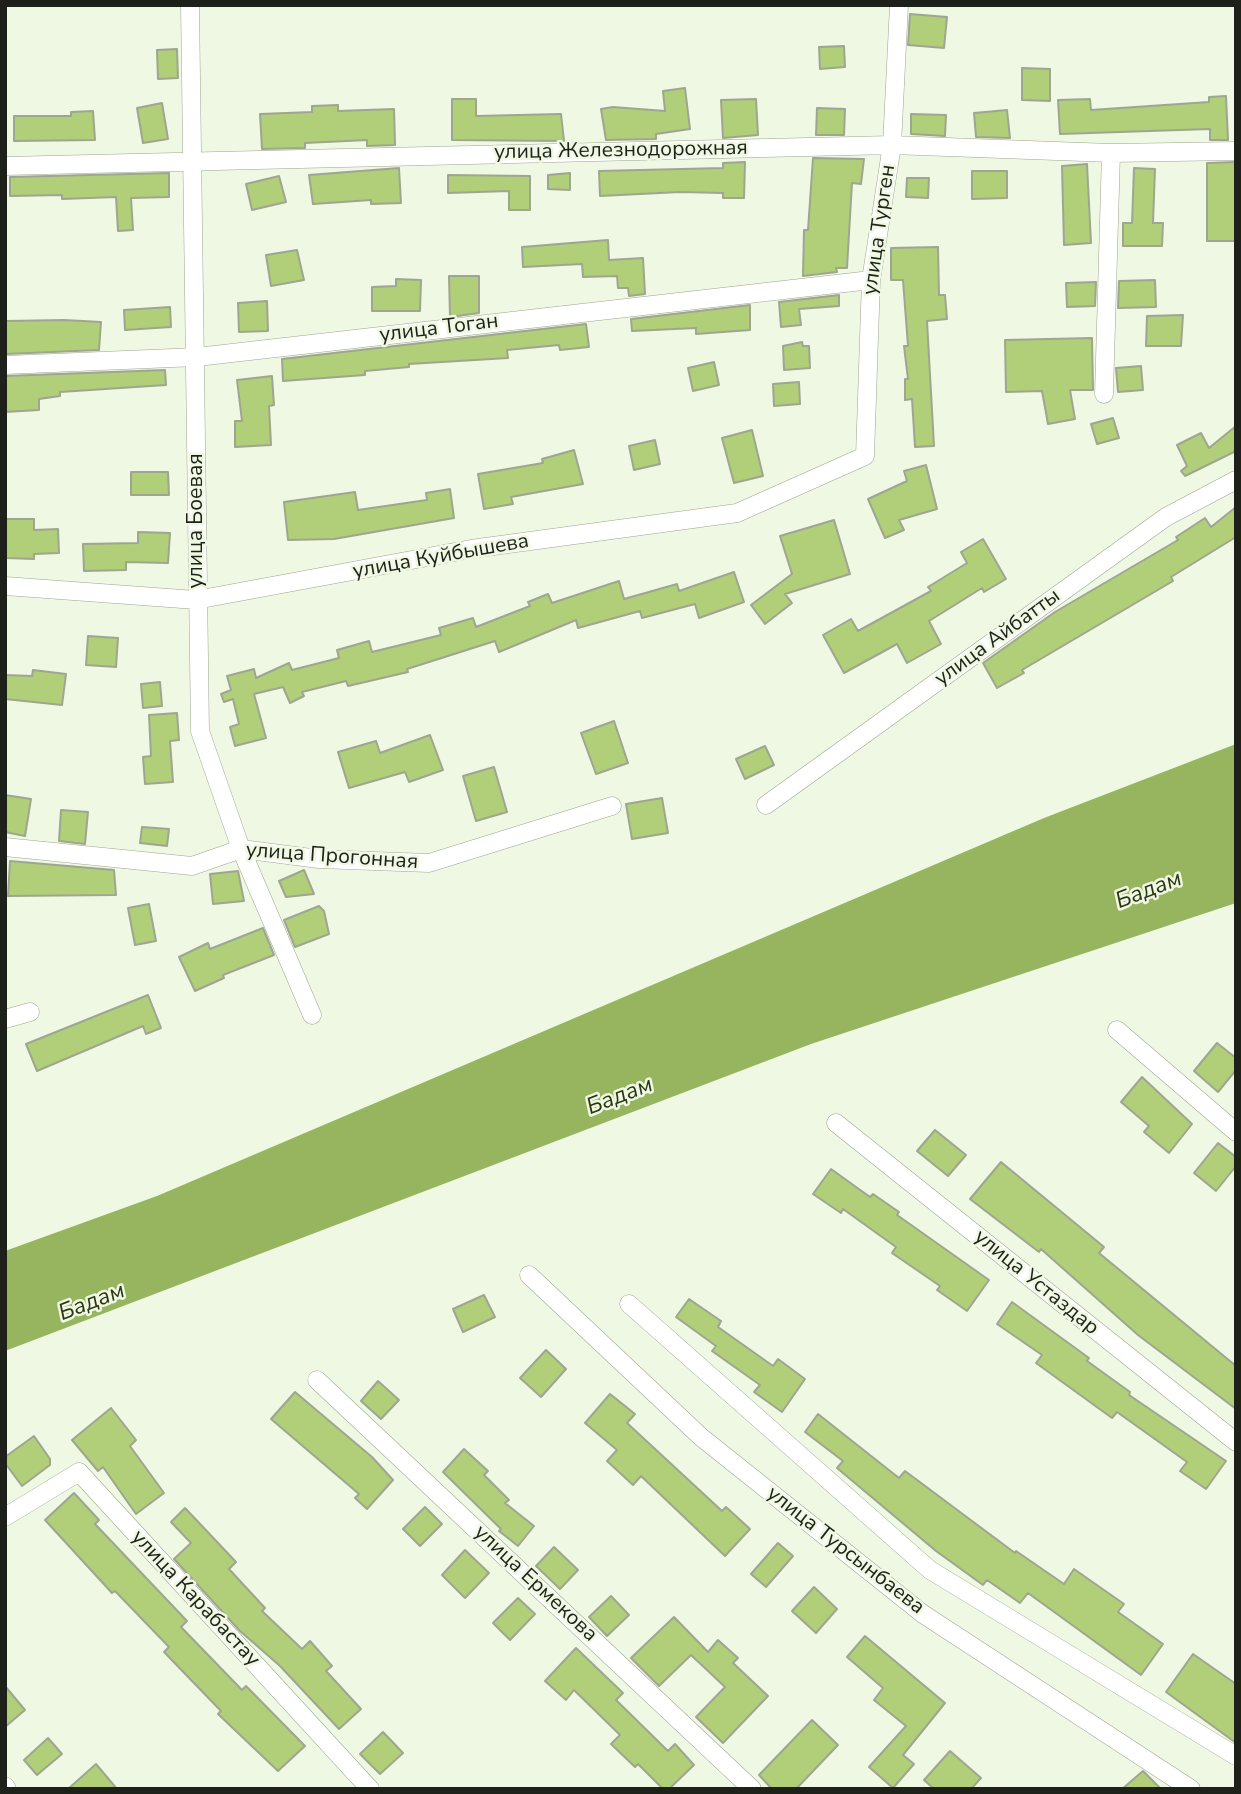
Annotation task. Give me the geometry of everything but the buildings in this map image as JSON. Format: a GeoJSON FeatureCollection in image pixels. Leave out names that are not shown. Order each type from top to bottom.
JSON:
{"type":"FeatureCollection","features":[{"type":"Feature","properties":{"kind":"street","name":"улица Боевая"},"geometry":{"type":"LineString","coordinates":[[190,5],[197,357],[196,600],[200,731],[242,849],[312,1015]]}},
{"type":"Feature","properties":{"kind":"street","name":"улица Турген"},"geometry":{"type":"LineString","coordinates":[[865,456],[871,280],[892,145],[899,5]]}},
{"type":"Feature","properties":{"kind":"street","name":"улица Железнодорожная"},"geometry":{"type":"LineString","coordinates":[[5,166],[892,145],[1111,153],[1236,152]]}},
{"type":"Feature","properties":{"kind":"street"},"geometry":{"type":"LineString","coordinates":[[1104,394],[1111,153]]}},
{"type":"Feature","properties":{"kind":"street","name":"улица Тоган"},"geometry":{"type":"LineString","coordinates":[[5,365],[197,357],[871,280]]}},
{"type":"Feature","properties":{"kind":"street","name":"улица Куйбышева"},"geometry":{"type":"LineString","coordinates":[[5,586],[196,600],[471,550],[737,513],[865,456]]}},
{"type":"Feature","properties":{"kind":"street","name":"улица Айбатты"},"geometry":{"type":"LineString","coordinates":[[766,805],[1166,517],[1236,480]]}},
{"type":"Feature","properties":{"kind":"street","name":"улица Прогонная"},"geometry":{"type":"LineString","coordinates":[[5,847],[192,866],[242,849],[319,859],[429,863],[612,806]]}},
{"type":"Feature","properties":{"kind":"street"},"geometry":{"type":"LineString","coordinates":[[5,1019],[30,1012]]}},
{"type":"Feature","properties":{"kind":"street"},"geometry":{"type":"LineString","coordinates":[[1117,1030],[1236,1132]]}},
{"type":"Feature","properties":{"kind":"street","name":"улица Устаздар"},"geometry":{"type":"LineString","coordinates":[[836,1123],[1236,1442]]}},
{"type":"Feature","properties":{"kind":"street","name":"улица Турсынбаева"},"geometry":{"type":"LineString","coordinates":[[529,1275],[701,1437],[923,1614],[1191,1789]]}},
{"type":"Feature","properties":{"kind":"street","name":"улица Турсынбаева"},"geometry":{"type":"LineString","coordinates":[[629,1304],[930,1570],[1236,1756]]}},
{"type":"Feature","properties":{"kind":"street","name":"улица Ермекова"},"geometry":{"type":"LineString","coordinates":[[317,1380],[752,1789]]}},
{"type":"Feature","properties":{"kind":"street","name":"улица Карабастау"},"geometry":{"type":"LineString","coordinates":[[5,1517],[79,1472],[370,1789]]}},
{"type":"Feature","properties":{"kind":"water","name":"Бадам"},"geometry":{"type":"Polygon","coordinates":[[[1236,744],[1236,903],[811,1044],[5,1351],[5,1251],[157,1196],[1044,818],[1236,744]]]}}]}
